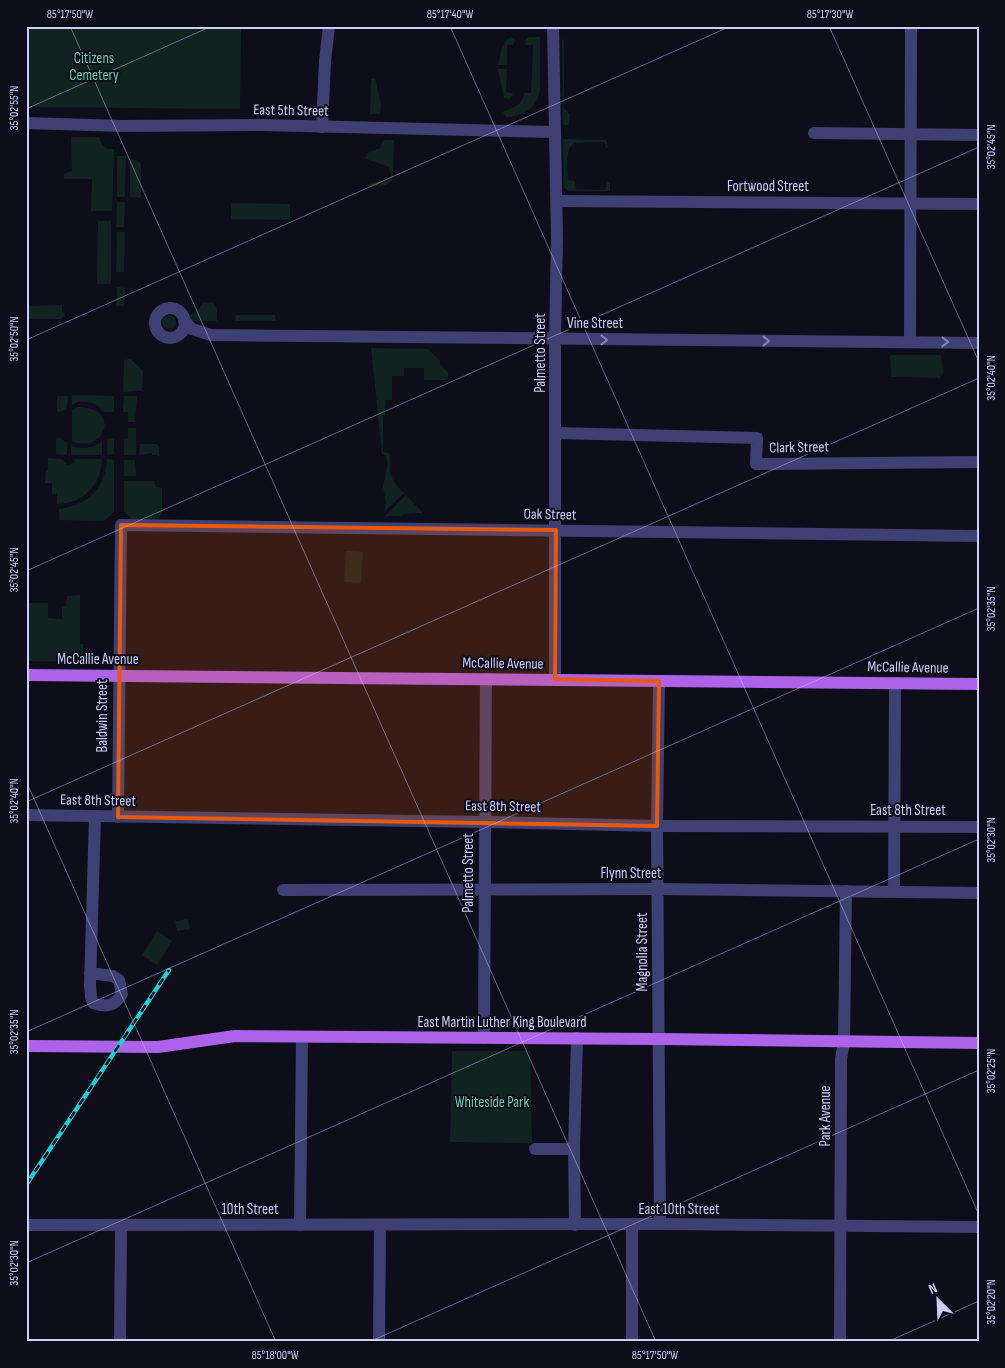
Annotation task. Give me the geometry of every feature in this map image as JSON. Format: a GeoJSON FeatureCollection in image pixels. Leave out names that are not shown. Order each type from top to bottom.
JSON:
{"type":"FeatureCollection","features":[{"type":"Feature","properties":{"kind":"main road","name":"McCallie Avenue"},"geometry":{"type":"LineString","coordinates":[[26,675],[979,684]]}},
{"type":"Feature","properties":{"kind":"main road","name":"East Martin Luther King Boulevard"},"geometry":{"type":"LineString","coordinates":[[26,1046],[158,1047],[235,1036],[577,1038],[979,1044]]}},
{"type":"Feature","properties":{"kind":"street"},"geometry":{"type":"LineString","coordinates":[[322,127],[329,26]]}},
{"type":"Feature","properties":{"kind":"street","name":"Palmetto Street"},"geometry":{"type":"LineString","coordinates":[[553,26],[557,201],[555,340],[556,679]]}},
{"type":"Feature","properties":{"kind":"street"},"geometry":{"type":"LineString","coordinates":[[910,342],[911,26]]}},
{"type":"Feature","properties":{"kind":"street","name":"East 5th Street"},"geometry":{"type":"LineString","coordinates":[[26,123],[123,126],[250,125],[555,132]]}},
{"type":"Feature","properties":{"kind":"street"},"geometry":{"type":"LineString","coordinates":[[814,133],[979,135]]}},
{"type":"Feature","properties":{"kind":"street","name":"Fortwood Street"},"geometry":{"type":"LineString","coordinates":[[557,201],[979,204]]}},
{"type":"Feature","properties":{"kind":"street","name":"Vine Street"},"geometry":{"type":"LineString","coordinates":[[211,335],[192,329],[178,311],[170,307],[163,309],[157,315],[154,325],[156,330],[164,336],[194,339],[211,335],[979,343]]}},
{"type":"Feature","properties":{"kind":"street"},"geometry":{"type":"LineString","coordinates":[[170,337],[182,332],[185,325],[184,321]]}},
{"type":"Feature","properties":{"kind":"street","name":"Clark Street"},"geometry":{"type":"LineString","coordinates":[[556,433],[757,438],[756,464],[979,462]]}},
{"type":"Feature","properties":{"kind":"street","name":"Oak Street"},"geometry":{"type":"LineString","coordinates":[[121,525],[979,536]]}},
{"type":"Feature","properties":{"kind":"street","name":"Baldwin Street"},"geometry":{"type":"LineString","coordinates":[[118,817],[121,525]]}},
{"type":"Feature","properties":{"kind":"street","name":"Palmetto Street"},"geometry":{"type":"LineString","coordinates":[[484,1038],[486,679]]}},
{"type":"Feature","properties":{"kind":"street","name":"Magnolia Street"},"geometry":{"type":"LineString","coordinates":[[659,680],[658,1039],[660,1224]]}},
{"type":"Feature","properties":{"kind":"street"},"geometry":{"type":"LineString","coordinates":[[894,891],[895,683]]}},
{"type":"Feature","properties":{"kind":"street","name":"East 8th Street"},"geometry":{"type":"LineString","coordinates":[[26,815],[658,826],[979,827]]}},
{"type":"Feature","properties":{"kind":"street"},"geometry":{"type":"LineString","coordinates":[[90,973],[95,816]]}},
{"type":"Feature","properties":{"kind":"street","name":"Flynn Street"},"geometry":{"type":"LineString","coordinates":[[283,890],[658,889],[979,893]]}},
{"type":"Feature","properties":{"kind":"street","name":"Park Avenue"},"geometry":{"type":"LineString","coordinates":[[840,1342],[841,1059],[844,1042],[846,891]]}},
{"type":"Feature","properties":{"kind":"street"},"geometry":{"type":"LineString","coordinates":[[300,1225],[302,1037]]}},
{"type":"Feature","properties":{"kind":"street"},"geometry":{"type":"LineString","coordinates":[[575,1226],[574,1149],[577,1038]]}},
{"type":"Feature","properties":{"kind":"street"},"geometry":{"type":"LineString","coordinates":[[535,1149],[574,1149]]}},
{"type":"Feature","properties":{"kind":"street","name":"East 10th Street"},"geometry":{"type":"LineString","coordinates":[[380,1225],[575,1226],[660,1224],[979,1227]]}},
{"type":"Feature","properties":{"kind":"street"},"geometry":{"type":"LineString","coordinates":[[379,1342],[380,1225]]}},
{"type":"Feature","properties":{"kind":"street","name":"10th Street"},"geometry":{"type":"LineString","coordinates":[[121,1226],[380,1225]]}},
{"type":"Feature","properties":{"kind":"street"},"geometry":{"type":"LineString","coordinates":[[632,1225],[632,1342]]}},
{"type":"Feature","properties":{"kind":"street"},"geometry":{"type":"LineString","coordinates":[[26,1226],[121,1226],[120,1342]]}},
{"type":"Feature","properties":{"kind":"highlighted area"},"geometry":{"type":"Polygon","coordinates":[[[121,525],[556,530],[555,679],[659,681],[657,826],[118,817],[121,525]]]}},
{"type":"Feature","properties":{"kind":"green space","name":"Citizens Cemetery"},"geometry":{"type":"Polygon","coordinates":[[[26,26],[241,26],[240,109],[26,107],[26,26]]]}},
{"type":"Feature","properties":{"kind":"green space"},"geometry":{"type":"Polygon","coordinates":[[[511,37],[515,40],[513,45],[507,45],[507,65],[498,65],[503,45],[511,37]]]}},
{"type":"Feature","properties":{"kind":"green space"},"geometry":{"type":"Polygon","coordinates":[[[528,37],[540,37],[540,91],[535,103],[528,111],[512,117],[506,117],[503,113],[504,111],[520,103],[524,93],[531,93],[533,45],[526,45],[525,40],[528,37]]]}},
{"type":"Feature","properties":{"kind":"green space"},"geometry":{"type":"Polygon","coordinates":[[[562,39],[564,40],[564,108],[570,114],[569,125],[563,125],[562,39]]]}},
{"type":"Feature","properties":{"kind":"green space"},"geometry":{"type":"Polygon","coordinates":[[[498,69],[507,69],[506,92],[513,95],[509,99],[504,98],[498,69]]]}},
{"type":"Feature","properties":{"kind":"green space"},"geometry":{"type":"Polygon","coordinates":[[[375,78],[381,104],[380,114],[370,114],[371,79],[375,78]]]}},
{"type":"Feature","properties":{"kind":"green space"},"geometry":{"type":"Polygon","coordinates":[[[71,137],[99,137],[104,146],[114,149],[112,211],[91,211],[92,179],[64,179],[64,174],[72,171],[71,137]]]}},
{"type":"Feature","properties":{"kind":"green space"},"geometry":{"type":"Polygon","coordinates":[[[563,139],[606,140],[608,147],[606,148],[605,142],[575,143],[569,149],[567,159],[568,180],[575,181],[576,189],[605,190],[607,181],[610,184],[610,191],[569,191],[564,188],[563,139]]]}},
{"type":"Feature","properties":{"kind":"green space"},"geometry":{"type":"Polygon","coordinates":[[[383,140],[394,140],[393,178],[391,182],[385,185],[366,186],[385,180],[391,175],[389,167],[365,157],[367,153],[380,148],[383,140]]]}},
{"type":"Feature","properties":{"kind":"green space"},"geometry":{"type":"Polygon","coordinates":[[[117,156],[126,156],[125,197],[117,197],[117,156]]]}},
{"type":"Feature","properties":{"kind":"green space"},"geometry":{"type":"Polygon","coordinates":[[[130,160],[137,160],[141,164],[141,198],[130,197],[130,160]]]}},
{"type":"Feature","properties":{"kind":"green space"},"geometry":{"type":"Polygon","coordinates":[[[117,202],[125,202],[124,227],[116,227],[117,202]]]}},
{"type":"Feature","properties":{"kind":"green space"},"geometry":{"type":"Polygon","coordinates":[[[231,203],[290,204],[290,220],[231,219],[231,203]]]}},
{"type":"Feature","properties":{"kind":"green space"},"geometry":{"type":"Polygon","coordinates":[[[98,221],[111,221],[111,284],[97,284],[98,221]]]}},
{"type":"Feature","properties":{"kind":"green space"},"geometry":{"type":"Polygon","coordinates":[[[117,232],[125,232],[124,272],[116,272],[117,232]]]}},
{"type":"Feature","properties":{"kind":"green space"},"geometry":{"type":"Polygon","coordinates":[[[117,287],[125,288],[124,306],[116,306],[117,287]]]}},
{"type":"Feature","properties":{"kind":"green space"},"geometry":{"type":"Polygon","coordinates":[[[206,302],[214,303],[217,309],[217,321],[192,321],[190,315],[206,302]]]}},
{"type":"Feature","properties":{"kind":"green space"},"geometry":{"type":"Polygon","coordinates":[[[62,305],[62,312],[65,313],[65,316],[61,319],[28,319],[28,306],[62,305]]]}},
{"type":"Feature","properties":{"kind":"green space"},"geometry":{"type":"Polygon","coordinates":[[[166,315],[172,315],[176,322],[172,329],[166,329],[162,325],[162,319],[166,315]]]}},
{"type":"Feature","properties":{"kind":"green space"},"geometry":{"type":"Polygon","coordinates":[[[236,315],[275,315],[276,321],[235,321],[236,315]]]}},
{"type":"Feature","properties":{"kind":"green space"},"geometry":{"type":"Polygon","coordinates":[[[371,348],[428,349],[440,361],[440,364],[448,373],[448,380],[424,380],[424,368],[404,368],[404,376],[392,376],[392,400],[386,400],[385,416],[383,416],[383,452],[389,453],[392,477],[404,493],[384,512],[386,503],[383,486],[388,463],[386,456],[382,453],[371,348]]]}},
{"type":"Feature","properties":{"kind":"green space"},"geometry":{"type":"Polygon","coordinates":[[[890,355],[941,355],[943,373],[940,378],[891,377],[890,355]]]}},
{"type":"Feature","properties":{"kind":"green space"},"geometry":{"type":"Polygon","coordinates":[[[131,359],[143,371],[142,391],[123,392],[124,360],[131,359]]]}},
{"type":"Feature","properties":{"kind":"green space"},"geometry":{"type":"Polygon","coordinates":[[[72,395],[114,396],[114,412],[103,412],[89,402],[80,402],[72,405],[72,395]]]}},
{"type":"Feature","properties":{"kind":"green space"},"geometry":{"type":"Polygon","coordinates":[[[57,396],[68,396],[67,407],[61,412],[57,411],[57,396]]]}},
{"type":"Feature","properties":{"kind":"green space"},"geometry":{"type":"Polygon","coordinates":[[[124,396],[137,396],[135,422],[128,422],[128,412],[123,412],[124,396]]]}},
{"type":"Feature","properties":{"kind":"green space"},"geometry":{"type":"Polygon","coordinates":[[[78,407],[92,409],[100,414],[104,421],[104,429],[93,442],[84,444],[72,441],[72,409],[78,407]]]}},
{"type":"Feature","properties":{"kind":"green space"},"geometry":{"type":"Polygon","coordinates":[[[128,428],[136,428],[136,455],[124,455],[124,439],[128,438],[128,428]]]}},
{"type":"Feature","properties":{"kind":"green space"},"geometry":{"type":"Polygon","coordinates":[[[56,438],[61,438],[67,443],[67,455],[56,454],[56,438]]]}},
{"type":"Feature","properties":{"kind":"green space"},"geometry":{"type":"Polygon","coordinates":[[[114,438],[114,454],[107,455],[107,439],[114,438]]]}},
{"type":"Feature","properties":{"kind":"green space"},"geometry":{"type":"Polygon","coordinates":[[[102,440],[102,455],[71,455],[71,445],[79,448],[88,448],[100,443],[102,440]]]}},
{"type":"Feature","properties":{"kind":"green space"},"geometry":{"type":"Polygon","coordinates":[[[140,444],[157,444],[159,446],[159,457],[152,455],[152,453],[139,455],[140,444]]]}},
{"type":"Feature","properties":{"kind":"green space"},"geometry":{"type":"Polygon","coordinates":[[[48,458],[62,459],[68,465],[74,463],[75,459],[102,459],[98,477],[89,491],[75,501],[57,504],[57,494],[52,494],[52,483],[45,483],[48,458]]]}},
{"type":"Feature","properties":{"kind":"green space"},"geometry":{"type":"Polygon","coordinates":[[[107,459],[114,460],[114,512],[104,521],[59,520],[59,509],[79,504],[98,488],[107,459]]]}},
{"type":"Feature","properties":{"kind":"green space"},"geometry":{"type":"Polygon","coordinates":[[[124,460],[135,460],[136,476],[124,476],[124,460]]]}},
{"type":"Feature","properties":{"kind":"green space"},"geometry":{"type":"Polygon","coordinates":[[[124,481],[154,481],[156,487],[162,488],[162,512],[158,520],[133,521],[124,511],[124,481]]]}},
{"type":"Feature","properties":{"kind":"green space"},"geometry":{"type":"Polygon","coordinates":[[[406,495],[422,512],[423,516],[421,513],[385,516],[406,495]]]}},
{"type":"Feature","properties":{"kind":"green space"},"geometry":{"type":"Polygon","coordinates":[[[346,551],[363,552],[361,583],[344,582],[346,551]]]}},
{"type":"Feature","properties":{"kind":"green space"},"geometry":{"type":"Polygon","coordinates":[[[80,595],[80,644],[83,644],[83,662],[26,661],[26,603],[48,603],[48,618],[62,619],[62,607],[66,606],[67,596],[80,595]]]}},
{"type":"Feature","properties":{"kind":"green space"},"geometry":{"type":"Polygon","coordinates":[[[188,919],[190,929],[177,931],[175,921],[188,919]]]}},
{"type":"Feature","properties":{"kind":"green space"},"geometry":{"type":"Polygon","coordinates":[[[157,931],[172,941],[157,965],[142,955],[157,931]]]}},
{"type":"Feature","properties":{"kind":"green space","name":"Whiteside Park"},"geometry":{"type":"Polygon","coordinates":[[[452,1051],[530,1051],[532,1143],[450,1142],[452,1051]]]}},
{"type":"Feature","properties":{"kind":"railway"},"geometry":{"type":"LineString","coordinates":[[26,1185],[169,970]]}}]}
